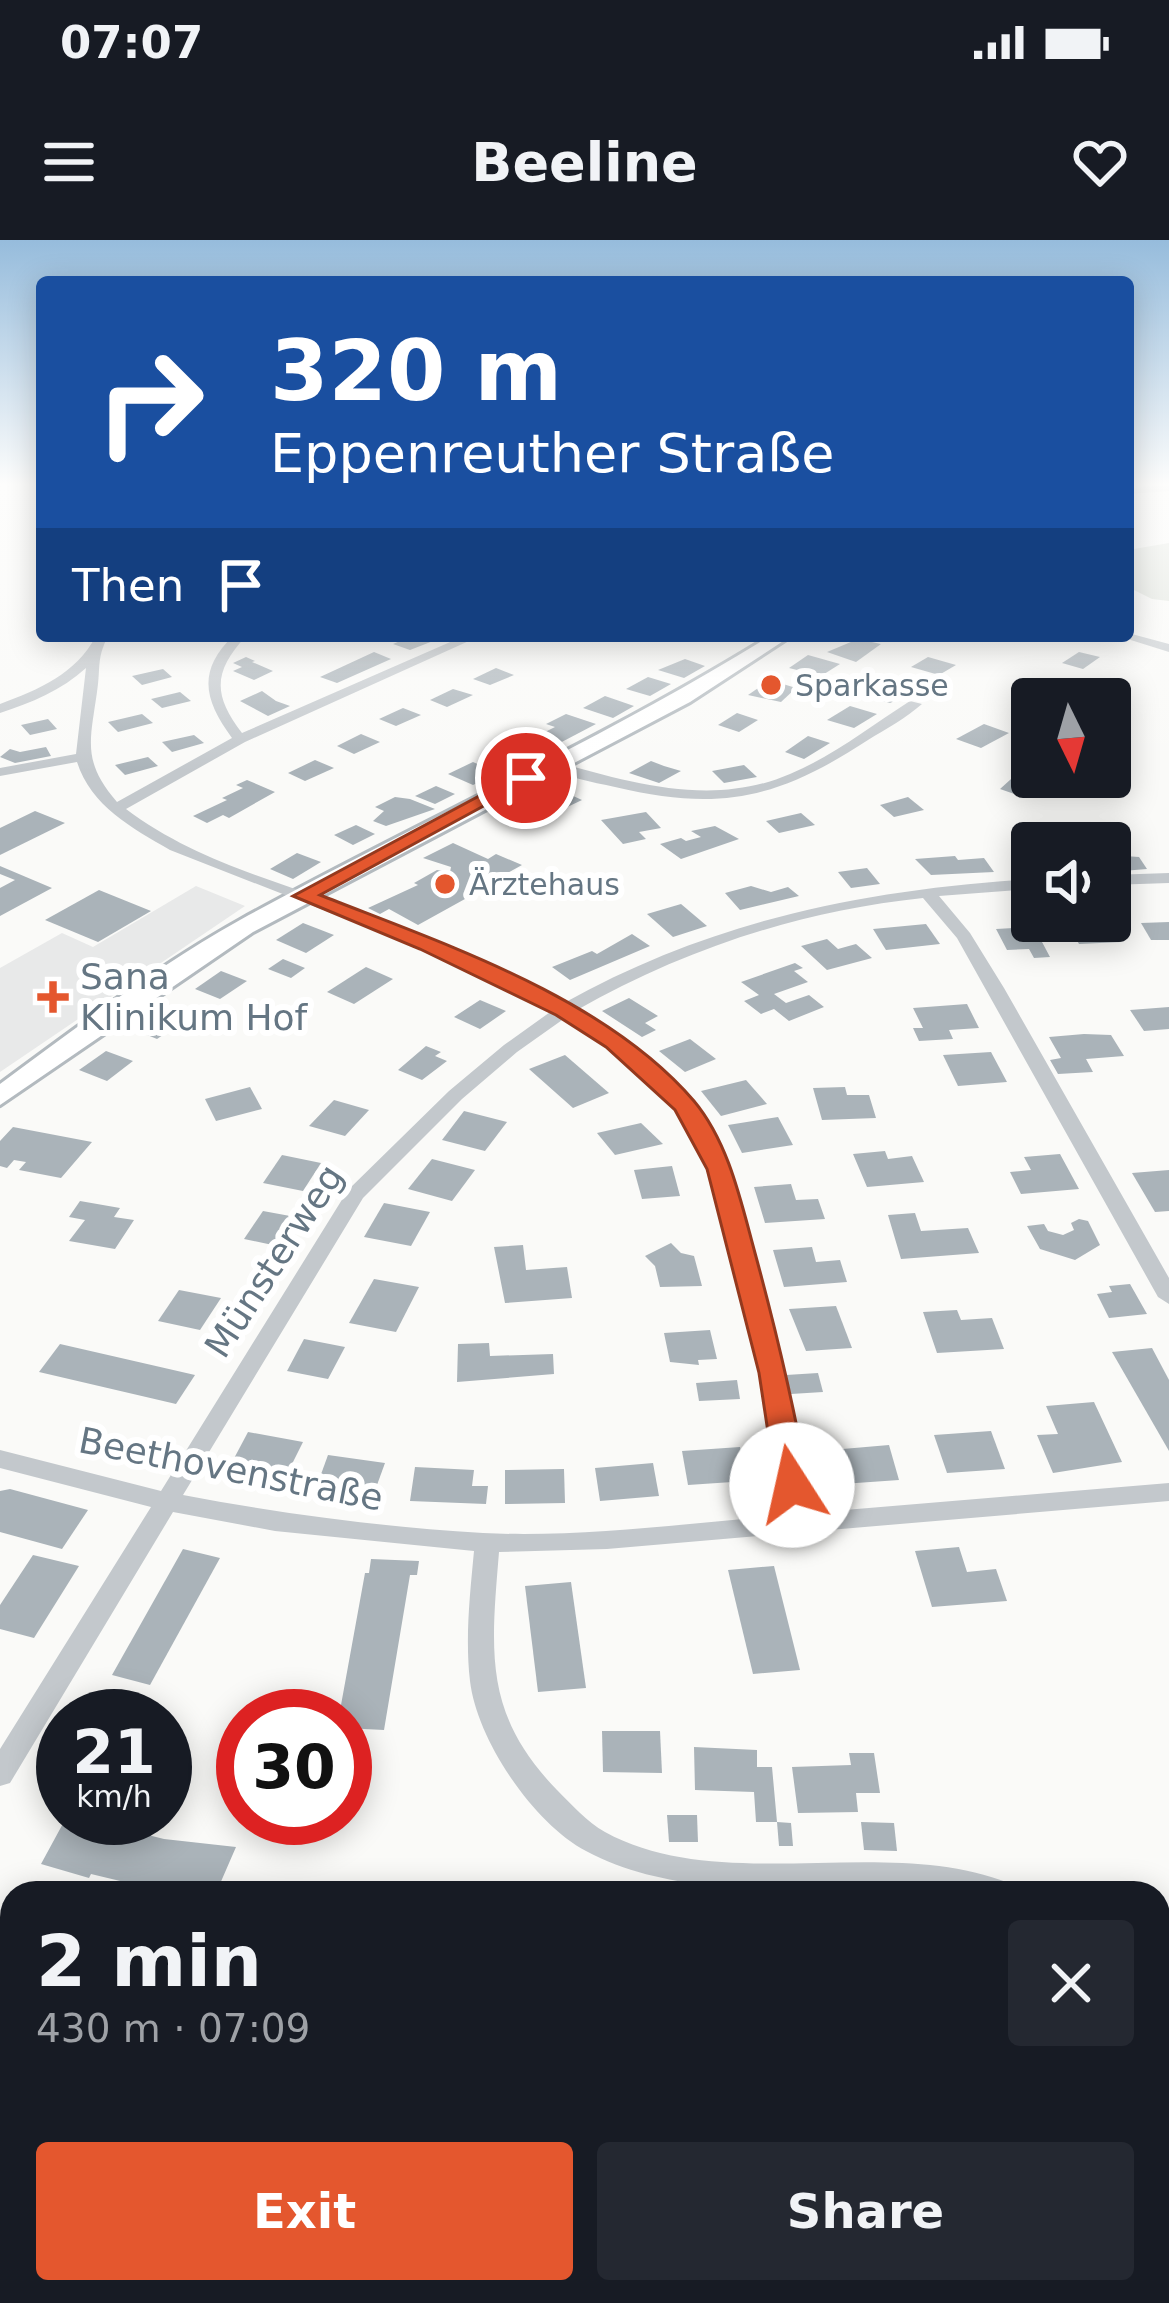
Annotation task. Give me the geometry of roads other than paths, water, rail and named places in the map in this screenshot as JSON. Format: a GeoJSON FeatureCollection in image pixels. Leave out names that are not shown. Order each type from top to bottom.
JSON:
{"type":"FeatureCollection","features":[{"type":"Feature","properties":{"kind":"main road"},"geometry":{"type":"LineString","coordinates":[[0,1097],[122,1007],[245,927],[683,698],[772,642]]}},
{"type":"Feature","properties":{"kind":"street"},"geometry":{"type":"LineString","coordinates":[[1134,639],[1169,648]]}},
{"type":"Feature","properties":{"kind":"street"},"geometry":{"type":"LineString","coordinates":[[0,709],[32,697],[92,656],[99,642]]}},
{"type":"Feature","properties":{"kind":"street"},"geometry":{"type":"LineString","coordinates":[[235,642],[215,664],[211,691],[240,739]]}},
{"type":"Feature","properties":{"kind":"street"},"geometry":{"type":"LineString","coordinates":[[116,809],[240,739],[460,642]]}},
{"type":"Feature","properties":{"kind":"street"},"geometry":{"type":"LineString","coordinates":[[92,656],[94,673],[80,757],[92,783],[116,809],[173,846],[428,945],[564,1010],[615,1042],[685,1106],[719,1169],[773,1373],[799,1522]]}},
{"type":"Feature","properties":{"kind":"street"},"geometry":{"type":"LineString","coordinates":[[32,697],[70,693],[84,696],[88,705]]}},
{"type":"Feature","properties":{"kind":"street"},"geometry":{"type":"LineString","coordinates":[[552,765],[649,792],[735,792],[795,778],[915,704]]}},
{"type":"Feature","properties":{"kind":"street"},"geometry":{"type":"LineString","coordinates":[[0,772],[80,757]]}},
{"type":"Feature","properties":{"kind":"street"},"geometry":{"type":"LineString","coordinates":[[1131,879],[1169,878]]}},
{"type":"Feature","properties":{"kind":"street","name":"Münsterweg"},"geometry":{"type":"LineString","coordinates":[[0,1774],[355,1195],[408,1138],[564,1010],[632,973],[718,939],[820,911],[927,892],[1011,886]]}},
{"type":"Feature","properties":{"kind":"street"},"geometry":{"type":"LineString","coordinates":[[927,892],[974,953],[1169,1297]]}},
{"type":"Feature","properties":{"kind":"street","name":"Beethovenstraße"},"geometry":{"type":"LineString","coordinates":[[0,1459],[165,1501],[369,1534],[487,1543],[607,1539],[1169,1492]]}},
{"type":"Feature","properties":{"kind":"street"},"geometry":{"type":"LineString","coordinates":[[487,1543],[480,1687],[493,1722],[537,1791],[590,1839],[663,1867],[878,1874],[938,1881]]}},
{"type":"Feature","properties":{"kind":"place","name":"Sparkasse"},"geometry":{"type":"Point","coordinates":[771,685]}},
{"type":"Feature","properties":{"kind":"place","name":"Ärztehaus"},"geometry":{"type":"Point","coordinates":[445,884]}},
{"type":"Feature","properties":{"kind":"place","name":"Sana Klinikum Hof"},"geometry":{"type":"Point","coordinates":[53,997]}}]}
